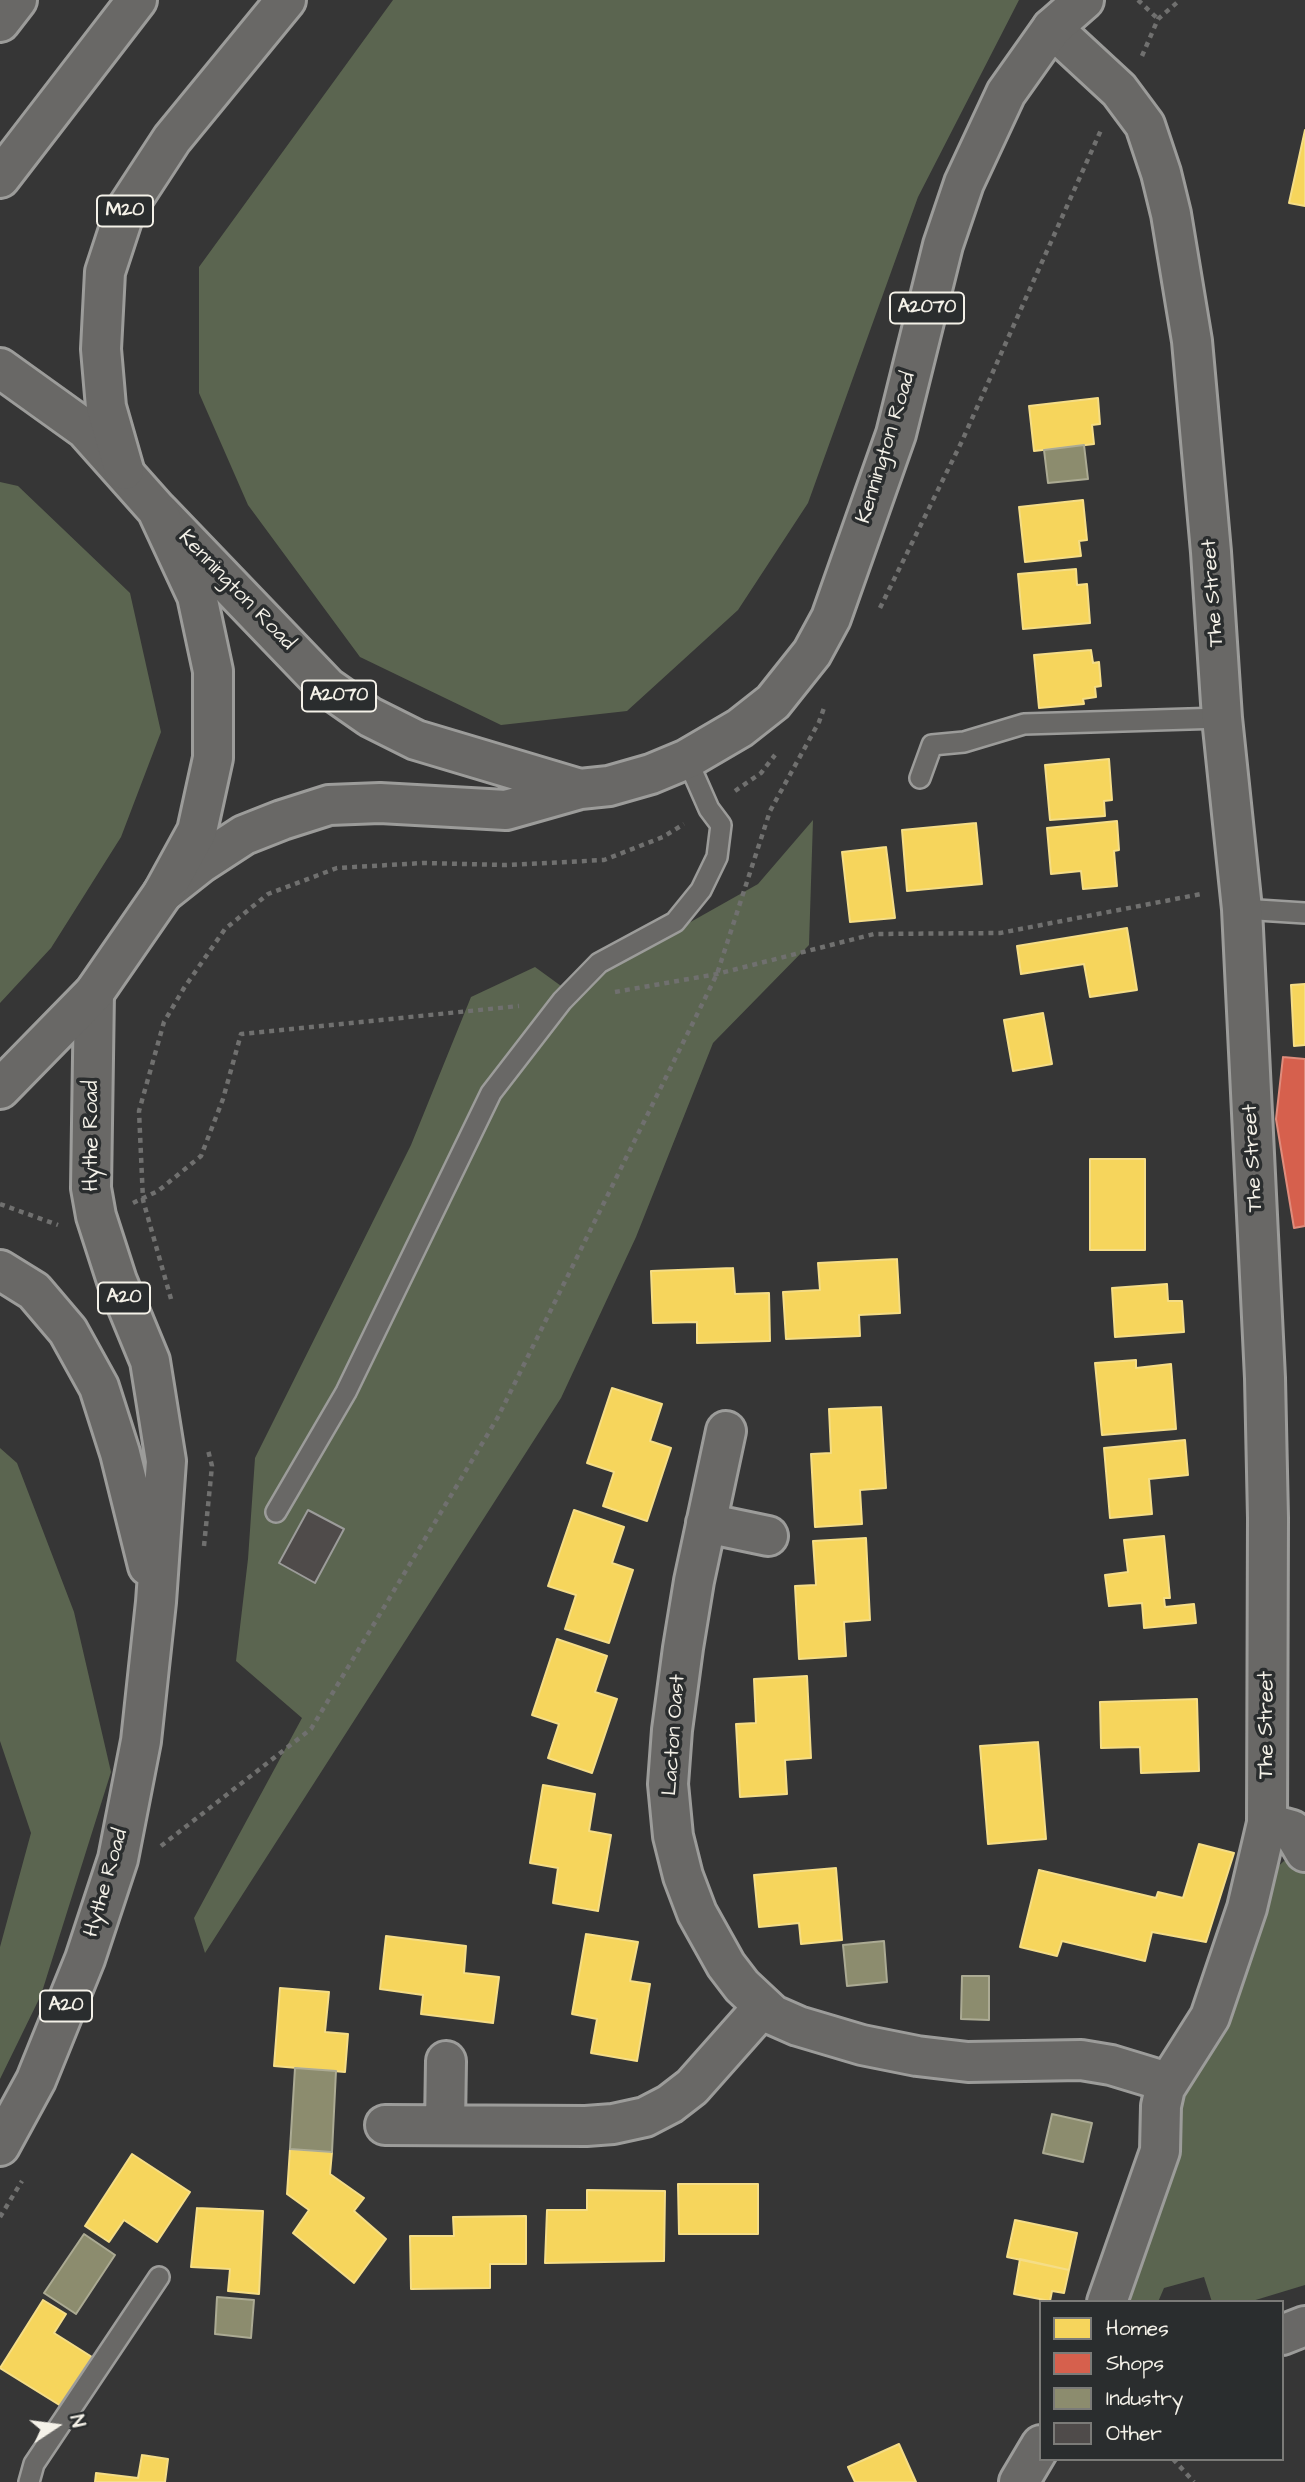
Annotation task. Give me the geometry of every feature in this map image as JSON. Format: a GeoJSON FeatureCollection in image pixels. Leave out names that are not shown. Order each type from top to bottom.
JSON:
{"type":"FeatureCollection","features":[{"type":"Feature","properties":{"kind":"main road"},"geometry":{"type":"LineString","coordinates":[[0,22],[17,0]]}},
{"type":"Feature","properties":{"kind":"main road"},"geometry":{"type":"LineString","coordinates":[[0,178],[136,0]]}},
{"type":"Feature","properties":{"kind":"main road","name":"M20"},"geometry":{"type":"LineString","coordinates":[[124,470],[106,407],[101,349],[105,272],[125,211],[173,139],[286,0]]}},
{"type":"Feature","properties":{"kind":"main road","name":"Kennington Road"},"geometry":{"type":"LineString","coordinates":[[163,893],[201,863],[244,835],[329,805],[380,803],[506,810],[580,789],[610,786],[651,774],[687,759],[740,728],[773,702],[812,653],[831,618],[896,434],[943,245],[964,183],[1006,93],[1052,28],[1084,0]]}},
{"type":"Feature","properties":{"kind":"main road","name":"The Street"},"geometry":{"type":"LineString","coordinates":[[1052,28],[1119,90],[1145,125],[1171,214],[1192,341],[1211,552],[1222,718],[1241,897],[1265,1378],[1268,1518],[1267,1823],[1247,1908],[1215,2004],[1205,2027],[1167,2082],[1161,2106],[1160,2151],[1108,2300]]}},
{"type":"Feature","properties":{"kind":"main road"},"geometry":{"type":"LineString","coordinates":[[0,368],[85,429],[157,510],[197,596],[213,671],[213,758],[197,831],[163,893],[94,993],[0,1089]]}},
{"type":"Feature","properties":{"kind":"main road","name":"Kennington Road"},"geometry":{"type":"LineString","coordinates":[[157,510],[327,687],[370,717],[416,740],[580,789]]}},
{"type":"Feature","properties":{"kind":"main road","name":"Hythe Road"},"geometry":{"type":"LineString","coordinates":[[0,2146],[36,2080],[85,1959],[118,1859],[141,1741],[156,1602],[166,1461],[150,1361],[117,1281],[96,1216],[91,1188],[94,993]]}},
{"type":"Feature","properties":{"kind":"main road","name":"Hythe Road"},"geometry":{"type":"LineString","coordinates":[[0,1270],[34,1291],[60,1321],[99,1387],[120,1453],[156,1602]]}},
{"type":"Feature","properties":{"kind":"main road","name":"Lacton Oast"},"geometry":{"type":"LineString","coordinates":[[726,1431],[682,1648],[668,1784],[673,1836],[690,1897],[713,1944],[738,1982],[773,2015],[798,2026],[862,2045],[904,2054],[968,2062],[1081,2060],[1111,2065],[1167,2082]]}},
{"type":"Feature","properties":{"kind":"main road"},"geometry":{"type":"LineString","coordinates":[[706,1523],[768,1536]]}},
{"type":"Feature","properties":{"kind":"main road"},"geometry":{"type":"LineString","coordinates":[[1267,1823],[1292,1830],[1305,1852]]}},
{"type":"Feature","properties":{"kind":"main road"},"geometry":{"type":"LineString","coordinates":[[385,2125],[602,2125],[653,2114],[692,2087],[763,2007]]}},
{"type":"Feature","properties":{"kind":"main road"},"geometry":{"type":"LineString","coordinates":[[445,2125],[446,2061]]}},
{"type":"Feature","properties":{"kind":"main road"},"geometry":{"type":"LineString","coordinates":[[1284,2334],[1305,2326]]}},
{"type":"Feature","properties":{"kind":"main road"},"geometry":{"type":"LineString","coordinates":[[1019,2482],[1039,2448]]}},
{"type":"Feature","properties":{"kind":"lane"},"geometry":{"type":"LineString","coordinates":[[920,778],[932,745],[964,742],[1024,724],[1222,718]]}},
{"type":"Feature","properties":{"kind":"lane"},"geometry":{"type":"LineString","coordinates":[[276,1512],[346,1392],[491,1093],[562,1001],[599,963],[675,922],[701,890],[718,857],[721,825],[709,809],[687,759]]}},
{"type":"Feature","properties":{"kind":"lane"},"geometry":{"type":"LineString","coordinates":[[1241,897],[1305,913]]}},
{"type":"Feature","properties":{"kind":"lane"},"geometry":{"type":"LineString","coordinates":[[29,2482],[34,2464],[159,2277]]}},
{"type":"Feature","properties":{"kind":"path"},"geometry":{"type":"LineString","coordinates":[[1138,0],[1158,19]]}},
{"type":"Feature","properties":{"kind":"path"},"geometry":{"type":"LineString","coordinates":[[873,619],[962,440],[1119,90],[1141,58],[1158,19],[1181,0]]}},
{"type":"Feature","properties":{"kind":"path"},"geometry":{"type":"LineString","coordinates":[[160,1847],[311,1729],[498,1417],[717,974],[770,811],[828,698]]}},
{"type":"Feature","properties":{"kind":"path"},"geometry":{"type":"LineString","coordinates":[[777,751],[761,773],[663,838],[604,860],[506,865],[423,863],[337,868],[268,894],[225,929],[164,1022],[139,1111],[143,1200],[201,1156],[223,1099],[241,1034],[562,1001],[717,974],[874,934],[1000,933],[1241,897]]}},
{"type":"Feature","properties":{"kind":"path"},"geometry":{"type":"LineString","coordinates":[[1174,2461],[1194,2482]]}},
{"type":"Feature","properties":{"kind":"green space"},"geometry":{"type":"Polygon","coordinates":[[[393,0],[1019,0],[918,197],[808,503],[738,610],[627,711],[501,725],[360,657],[248,505],[199,393],[199,267],[393,0]]]}},
{"type":"Feature","properties":{"kind":"green space"},"geometry":{"type":"Polygon","coordinates":[[[0,482],[18,486],[130,593],[161,732],[121,837],[51,948],[0,1003],[0,482]]]}},
{"type":"Feature","properties":{"kind":"green space"},"geometry":{"type":"Polygon","coordinates":[[[813,820],[809,945],[713,1043],[636,1237],[561,1398],[205,1953],[194,1918],[302,1718],[236,1661],[248,1559],[255,1458],[411,1145],[471,997],[535,967],[568,991],[758,884],[813,820]]]}},
{"type":"Feature","properties":{"kind":"green space"},"geometry":{"type":"Polygon","coordinates":[[[0,1448],[17,1463],[74,1612],[111,1772],[41,1995],[0,2079],[0,1947],[31,1833],[0,1741],[0,1448]]]}},
{"type":"Feature","properties":{"kind":"green space"},"geometry":{"type":"Polygon","coordinates":[[[1284,1861],[1298,1862],[1305,1869],[1305,2285],[1256,2300],[1211,2300],[1204,2277],[1164,2288],[1159,2300],[1121,2300],[1180,2132],[1177,2071],[1272,1872],[1284,1861]]]}},
{"type":"Feature","properties":{"kind":"building: Homes"},"geometry":{"type":"Polygon","coordinates":[[[1305,130],[1305,206],[1289,203],[1305,130]]]}},
{"type":"Feature","properties":{"kind":"building: Homes"},"geometry":{"type":"Polygon","coordinates":[[[1098,398],[1100,424],[1092,425],[1094,444],[1034,451],[1029,406],[1098,398]]]}},
{"type":"Feature","properties":{"kind":"building: Homes"},"geometry":{"type":"Polygon","coordinates":[[[1083,500],[1087,540],[1079,541],[1081,556],[1025,562],[1019,507],[1083,500]]]}},
{"type":"Feature","properties":{"kind":"building: Homes"},"geometry":{"type":"Polygon","coordinates":[[[1076,569],[1077,585],[1087,584],[1090,623],[1023,629],[1018,574],[1076,569]]]}},
{"type":"Feature","properties":{"kind":"building: Homes"},"geometry":{"type":"Polygon","coordinates":[[[1091,650],[1093,663],[1099,662],[1101,686],[1095,687],[1096,697],[1083,699],[1084,704],[1039,708],[1034,655],[1091,650]]]}},
{"type":"Feature","properties":{"kind":"building: Homes"},"geometry":{"type":"Polygon","coordinates":[[[1109,759],[1112,800],[1104,801],[1105,816],[1050,820],[1045,765],[1109,759]]]}},
{"type":"Feature","properties":{"kind":"building: Homes"},"geometry":{"type":"Polygon","coordinates":[[[1117,821],[1119,850],[1114,851],[1117,886],[1083,889],[1081,871],[1051,874],[1047,828],[1117,821]]]}},
{"type":"Feature","properties":{"kind":"building: Homes"},"geometry":{"type":"Polygon","coordinates":[[[976,823],[982,884],[907,891],[902,830],[976,823]]]}},
{"type":"Feature","properties":{"kind":"building: Homes"},"geometry":{"type":"Polygon","coordinates":[[[886,847],[895,918],[850,922],[842,852],[886,847]]]}},
{"type":"Feature","properties":{"kind":"building: Homes"},"geometry":{"type":"Polygon","coordinates":[[[1127,928],[1137,990],[1090,997],[1084,964],[1021,974],[1017,946],[1127,928]]]}},
{"type":"Feature","properties":{"kind":"building: Homes"},"geometry":{"type":"Polygon","coordinates":[[[1305,984],[1305,1045],[1294,1046],[1291,985],[1305,984]]]}},
{"type":"Feature","properties":{"kind":"building: Homes"},"geometry":{"type":"Polygon","coordinates":[[[1043,1013],[1052,1064],[1013,1071],[1004,1020],[1043,1013]]]}},
{"type":"Feature","properties":{"kind":"building: Homes"},"geometry":{"type":"Polygon","coordinates":[[[1090,1159],[1145,1159],[1145,1250],[1090,1250],[1090,1159]]]}},
{"type":"Feature","properties":{"kind":"building: Homes"},"geometry":{"type":"Polygon","coordinates":[[[897,1259],[900,1313],[859,1315],[860,1336],[786,1339],[783,1292],[820,1290],[818,1263],[897,1259]]]}},
{"type":"Feature","properties":{"kind":"building: Homes"},"geometry":{"type":"Polygon","coordinates":[[[733,1268],[735,1294],[769,1293],[770,1341],[697,1343],[697,1322],[653,1323],[651,1271],[733,1268]]]}},
{"type":"Feature","properties":{"kind":"building: Homes"},"geometry":{"type":"Polygon","coordinates":[[[1167,1284],[1168,1301],[1182,1301],[1184,1332],[1115,1337],[1112,1288],[1167,1284]]]}},
{"type":"Feature","properties":{"kind":"building: Homes"},"geometry":{"type":"Polygon","coordinates":[[[1136,1360],[1136,1368],[1171,1364],[1176,1429],[1102,1435],[1095,1363],[1136,1360]]]}},
{"type":"Feature","properties":{"kind":"building: Homes"},"geometry":{"type":"Polygon","coordinates":[[[612,1388],[662,1404],[650,1441],[671,1448],[647,1521],[603,1506],[614,1472],[587,1463],[612,1388]]]}},
{"type":"Feature","properties":{"kind":"building: Homes"},"geometry":{"type":"Polygon","coordinates":[[[881,1407],[886,1488],[860,1490],[862,1524],[815,1527],[811,1454],[831,1453],[829,1409],[881,1407]]]}},
{"type":"Feature","properties":{"kind":"building: Homes"},"geometry":{"type":"Polygon","coordinates":[[[1185,1440],[1188,1475],[1149,1479],[1152,1514],[1110,1518],[1104,1448],[1185,1440]]]}},
{"type":"Feature","properties":{"kind":"building: Homes"},"geometry":{"type":"Polygon","coordinates":[[[574,1510],[624,1527],[612,1563],[633,1570],[609,1643],[565,1629],[576,1595],[548,1586],[574,1510]]]}},
{"type":"Feature","properties":{"kind":"building: Homes"},"geometry":{"type":"Polygon","coordinates":[[[1164,1536],[1170,1598],[1164,1598],[1165,1607],[1194,1604],[1196,1623],[1144,1628],[1142,1603],[1109,1606],[1105,1575],[1128,1572],[1124,1540],[1164,1536]]]}},
{"type":"Feature","properties":{"kind":"building: Homes"},"geometry":{"type":"Polygon","coordinates":[[[866,1538],[870,1620],[844,1622],[846,1656],[799,1659],[795,1586],[816,1585],[813,1541],[866,1538]]]}},
{"type":"Feature","properties":{"kind":"building: Homes"},"geometry":{"type":"Polygon","coordinates":[[[557,1639],[607,1656],[595,1692],[617,1699],[592,1773],[548,1758],[559,1724],[532,1715],[557,1639]]]}},
{"type":"Feature","properties":{"kind":"building: Homes"},"geometry":{"type":"Polygon","coordinates":[[[807,1676],[811,1758],[785,1760],[787,1794],[740,1797],[736,1724],[756,1723],[754,1679],[807,1676]]]}},
{"type":"Feature","properties":{"kind":"building: Homes"},"geometry":{"type":"Polygon","coordinates":[[[1197,1699],[1199,1771],[1141,1773],[1140,1747],[1101,1748],[1100,1702],[1197,1699]]]}},
{"type":"Feature","properties":{"kind":"building: Homes"},"geometry":{"type":"Polygon","coordinates":[[[1038,1742],[1046,1839],[988,1844],[980,1746],[1038,1742]]]}},
{"type":"Feature","properties":{"kind":"building: Homes"},"geometry":{"type":"Polygon","coordinates":[[[543,1785],[595,1794],[589,1831],[611,1835],[598,1911],[553,1903],[558,1868],[530,1863],[543,1785]]]}},
{"type":"Feature","properties":{"kind":"building: Homes"},"geometry":{"type":"Polygon","coordinates":[[[1199,1844],[1234,1853],[1206,1942],[1152,1932],[1145,1961],[1062,1941],[1057,1956],[1020,1947],[1039,1870],[1156,1898],[1158,1892],[1183,1898],[1199,1844]]]}},
{"type":"Feature","properties":{"kind":"building: Homes"},"geometry":{"type":"Polygon","coordinates":[[[836,1868],[842,1940],[801,1944],[799,1923],[759,1927],[754,1875],[836,1868]]]}},
{"type":"Feature","properties":{"kind":"building: Homes"},"geometry":{"type":"Polygon","coordinates":[[[586,1934],[638,1942],[630,1981],[650,1984],[637,2061],[591,2053],[597,2019],[572,2014],[586,1934]]]}},
{"type":"Feature","properties":{"kind":"building: Homes"},"geometry":{"type":"Polygon","coordinates":[[[386,1936],[466,1946],[464,1973],[499,1977],[493,2023],[421,2014],[423,1995],[380,1989],[386,1936]]]}},
{"type":"Feature","properties":{"kind":"building: Homes"},"geometry":{"type":"Polygon","coordinates":[[[280,1988],[329,1992],[325,2032],[348,2034],[345,2072],[274,2066],[280,1988]]]}},
{"type":"Feature","properties":{"kind":"building: Homes"},"geometry":{"type":"Polygon","coordinates":[[[290,2149],[332,2152],[330,2174],[364,2198],[354,2211],[386,2239],[354,2283],[293,2233],[309,2210],[287,2194],[290,2149]]]}},
{"type":"Feature","properties":{"kind":"building: Homes"},"geometry":{"type":"Polygon","coordinates":[[[132,2154],[190,2192],[157,2242],[124,2220],[109,2242],[85,2226],[132,2154]]]}},
{"type":"Feature","properties":{"kind":"building: Homes"},"geometry":{"type":"Polygon","coordinates":[[[678,2184],[758,2184],[758,2234],[679,2234],[678,2184]]]}},
{"type":"Feature","properties":{"kind":"building: Homes"},"geometry":{"type":"Polygon","coordinates":[[[587,2190],[665,2191],[664,2261],[545,2263],[547,2210],[587,2210],[587,2190]]]}},
{"type":"Feature","properties":{"kind":"building: Homes"},"geometry":{"type":"Polygon","coordinates":[[[197,2208],[263,2211],[259,2294],[228,2291],[230,2269],[191,2267],[197,2208]]]}},
{"type":"Feature","properties":{"kind":"building: Homes"},"geometry":{"type":"Polygon","coordinates":[[[526,2216],[526,2264],[490,2264],[490,2288],[411,2289],[410,2236],[454,2236],[453,2217],[526,2216]]]}},
{"type":"Feature","properties":{"kind":"building: Homes"},"geometry":{"type":"Polygon","coordinates":[[[1015,2220],[1077,2233],[1069,2270],[1007,2257],[1015,2220]]]}},
{"type":"Feature","properties":{"kind":"building: Homes"},"geometry":{"type":"Polygon","coordinates":[[[1020,2259],[1069,2270],[1064,2293],[1052,2291],[1050,2300],[1014,2294],[1020,2259]]]}},
{"type":"Feature","properties":{"kind":"building: Homes"},"geometry":{"type":"Polygon","coordinates":[[[43,2300],[66,2314],[54,2333],[92,2357],[61,2406],[0,2368],[43,2300]]]}},
{"type":"Feature","properties":{"kind":"building: Homes"},"geometry":{"type":"Polygon","coordinates":[[[899,2444],[916,2482],[855,2482],[848,2467],[899,2444]]]}},
{"type":"Feature","properties":{"kind":"building: Homes"},"geometry":{"type":"Polygon","coordinates":[[[142,2455],[168,2459],[165,2482],[95,2482],[96,2473],[138,2478],[142,2455]]]}},
{"type":"Feature","properties":{"kind":"building: Shops"},"geometry":{"type":"Polygon","coordinates":[[[1283,1057],[1305,1059],[1305,1226],[1294,1228],[1276,1119],[1283,1057]]]}},
{"type":"Feature","properties":{"kind":"building: Industry"},"geometry":{"type":"Polygon","coordinates":[[[1084,445],[1088,479],[1048,483],[1044,450],[1084,445]]]}},
{"type":"Feature","properties":{"kind":"building: Industry"},"geometry":{"type":"Polygon","coordinates":[[[884,1941],[887,1982],[847,1986],[843,1945],[884,1941]]]}},
{"type":"Feature","properties":{"kind":"building: Industry"},"geometry":{"type":"Polygon","coordinates":[[[962,1976],[989,1976],[989,2020],[961,2019],[962,1976]]]}},
{"type":"Feature","properties":{"kind":"building: Industry"},"geometry":{"type":"Polygon","coordinates":[[[295,2068],[336,2071],[332,2152],[290,2149],[295,2068]]]}},
{"type":"Feature","properties":{"kind":"building: Industry"},"geometry":{"type":"Polygon","coordinates":[[[1052,2114],[1092,2123],[1083,2162],[1043,2153],[1052,2114]]]}},
{"type":"Feature","properties":{"kind":"building: Industry"},"geometry":{"type":"Polygon","coordinates":[[[84,2234],[115,2255],[76,2314],[44,2293],[84,2234]]]}},
{"type":"Feature","properties":{"kind":"building: Industry"},"geometry":{"type":"Polygon","coordinates":[[[217,2297],[254,2300],[251,2338],[215,2334],[217,2297]]]}},
{"type":"Feature","properties":{"kind":"building: Other"},"geometry":{"type":"Polygon","coordinates":[[[308,1510],[344,1529],[315,1583],[279,1563],[308,1510]]]}}]}
